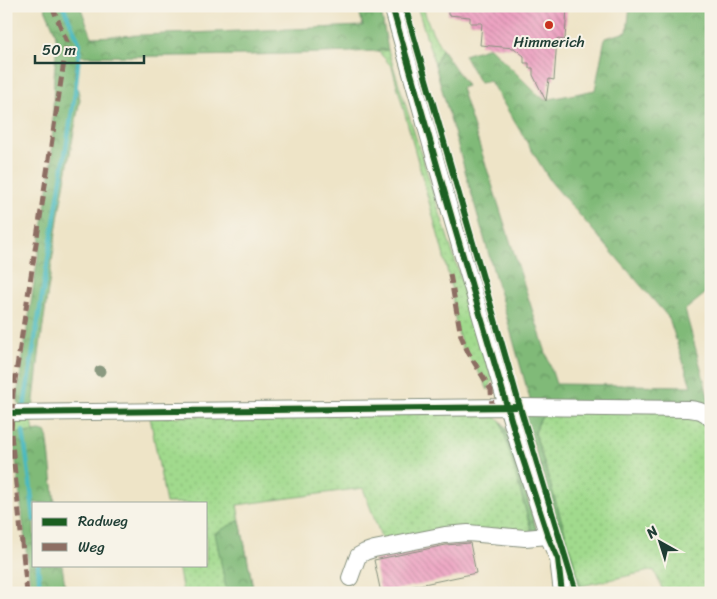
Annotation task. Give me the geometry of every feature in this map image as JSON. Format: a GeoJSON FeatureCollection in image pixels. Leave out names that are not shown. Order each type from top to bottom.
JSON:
{"type":"FeatureCollection","features":[{"type":"Feature","properties":{"kind":"street"},"geometry":{"type":"LineString","coordinates":[[392,6],[453,222],[514,407],[520,450],[548,536],[558,559],[562,593]]}},
{"type":"Feature","properties":{"kind":"street"},"geometry":{"type":"LineString","coordinates":[[6,413],[514,407],[689,409],[700,411],[711,419]]}},
{"type":"Feature","properties":{"kind":"street"},"geometry":{"type":"LineString","coordinates":[[350,578],[358,556],[374,549],[445,534],[468,533],[525,538],[548,536]]}},
{"type":"Feature","properties":{"kind":"green space"},"geometry":{"type":"Polygon","coordinates":[[[44,6],[80,6],[92,37],[363,26],[358,6],[380,6],[388,50],[228,55],[77,56],[74,74],[80,99],[58,219],[33,409],[20,407],[17,397],[52,162],[54,77],[57,42],[55,32],[44,6]]]}},
{"type":"Feature","properties":{"kind":"green space"},"geometry":{"type":"Polygon","coordinates":[[[417,6],[423,6],[426,18],[442,49],[435,65],[417,6]]]}},
{"type":"Feature","properties":{"kind":"green space"},"geometry":{"type":"Polygon","coordinates":[[[630,6],[711,6],[711,289],[685,310],[711,409],[531,403],[435,65],[442,49],[467,86],[461,88],[556,384],[691,386],[669,318],[551,182],[490,81],[480,83],[464,55],[490,47],[545,100],[595,90],[605,38],[627,32],[630,6]]]}},
{"type":"Feature","properties":{"kind":"green space"},"geometry":{"type":"Polygon","coordinates":[[[388,50],[493,380],[488,390],[462,347],[442,249],[392,67],[378,51],[388,50]]]}},
{"type":"Feature","properties":{"kind":"green space"},"geometry":{"type":"Polygon","coordinates":[[[690,410],[711,424],[711,593],[664,593],[654,570],[581,586],[535,433],[539,421],[546,412],[690,410]]]}},
{"type":"Feature","properties":{"kind":"green space"},"geometry":{"type":"Polygon","coordinates":[[[546,412],[539,421],[535,433],[581,586],[578,587],[525,417],[528,414],[546,412]]]}},
{"type":"Feature","properties":{"kind":"green space"},"geometry":{"type":"Polygon","coordinates":[[[490,413],[501,421],[532,533],[383,542],[363,488],[237,505],[254,593],[183,593],[178,566],[208,566],[208,502],[166,502],[150,417],[490,413]]]}},
{"type":"Feature","properties":{"kind":"green space"},"geometry":{"type":"Polygon","coordinates":[[[32,421],[34,432],[13,434],[14,422],[32,421]]]}},
{"type":"Feature","properties":{"kind":"green space"},"geometry":{"type":"Polygon","coordinates":[[[501,421],[509,435],[538,534],[532,533],[501,421]]]}},
{"type":"Feature","properties":{"kind":"green space"},"geometry":{"type":"Polygon","coordinates":[[[40,431],[47,433],[55,502],[32,502],[32,566],[62,566],[66,593],[31,593],[13,434],[40,431]]]}},
{"type":"Feature","properties":{"kind":"green space"},"geometry":{"type":"Polygon","coordinates":[[[240,520],[254,593],[227,593],[215,533],[240,520]]]}},
{"type":"Feature","properties":{"kind":"building"},"geometry":{"type":"Polygon","coordinates":[[[448,6],[567,6],[565,40],[557,39],[554,80],[549,79],[546,101],[533,75],[533,68],[529,68],[529,63],[524,63],[524,56],[514,48],[480,45],[482,23],[470,23],[470,17],[448,15],[448,6]]]}},
{"type":"Feature","properties":{"kind":"building"},"geometry":{"type":"Polygon","coordinates":[[[470,543],[476,573],[381,593],[374,560],[446,545],[470,543]]]}},
{"type":"Feature","properties":{"kind":"waterway"},"geometry":{"type":"LineString","coordinates":[[24,407],[75,93],[80,44],[63,6]]}},
{"type":"Feature","properties":{"kind":"waterway"},"geometry":{"type":"LineString","coordinates":[[23,431],[32,502]]}},
{"type":"Feature","properties":{"kind":"waterway"},"geometry":{"type":"LineString","coordinates":[[38,566],[40,593]]}},
{"type":"Feature","properties":{"kind":"marked path"},"geometry":{"type":"LineString","coordinates":[[27,593],[11,434],[13,393],[67,42],[52,6]]}},
{"type":"Feature","properties":{"kind":"marked path"},"geometry":{"type":"LineString","coordinates":[[450,274],[461,336],[468,352],[491,390],[492,407]]}},
{"type":"Feature","properties":{"kind":"cycle path"},"geometry":{"type":"LineString","coordinates":[[392,6],[520,450],[548,536],[558,559],[562,593]]}},
{"type":"Feature","properties":{"kind":"cycle path"},"geometry":{"type":"LineString","coordinates":[[405,6],[520,407],[575,589],[565,593]]}},
{"type":"Feature","properties":{"kind":"cycle path"},"geometry":{"type":"LineString","coordinates":[[6,413],[516,407]]}},
{"type":"Feature","properties":{"kind":"place","name":"Himmerich"},"geometry":{"type":"Point","coordinates":[549,25]}}]}
